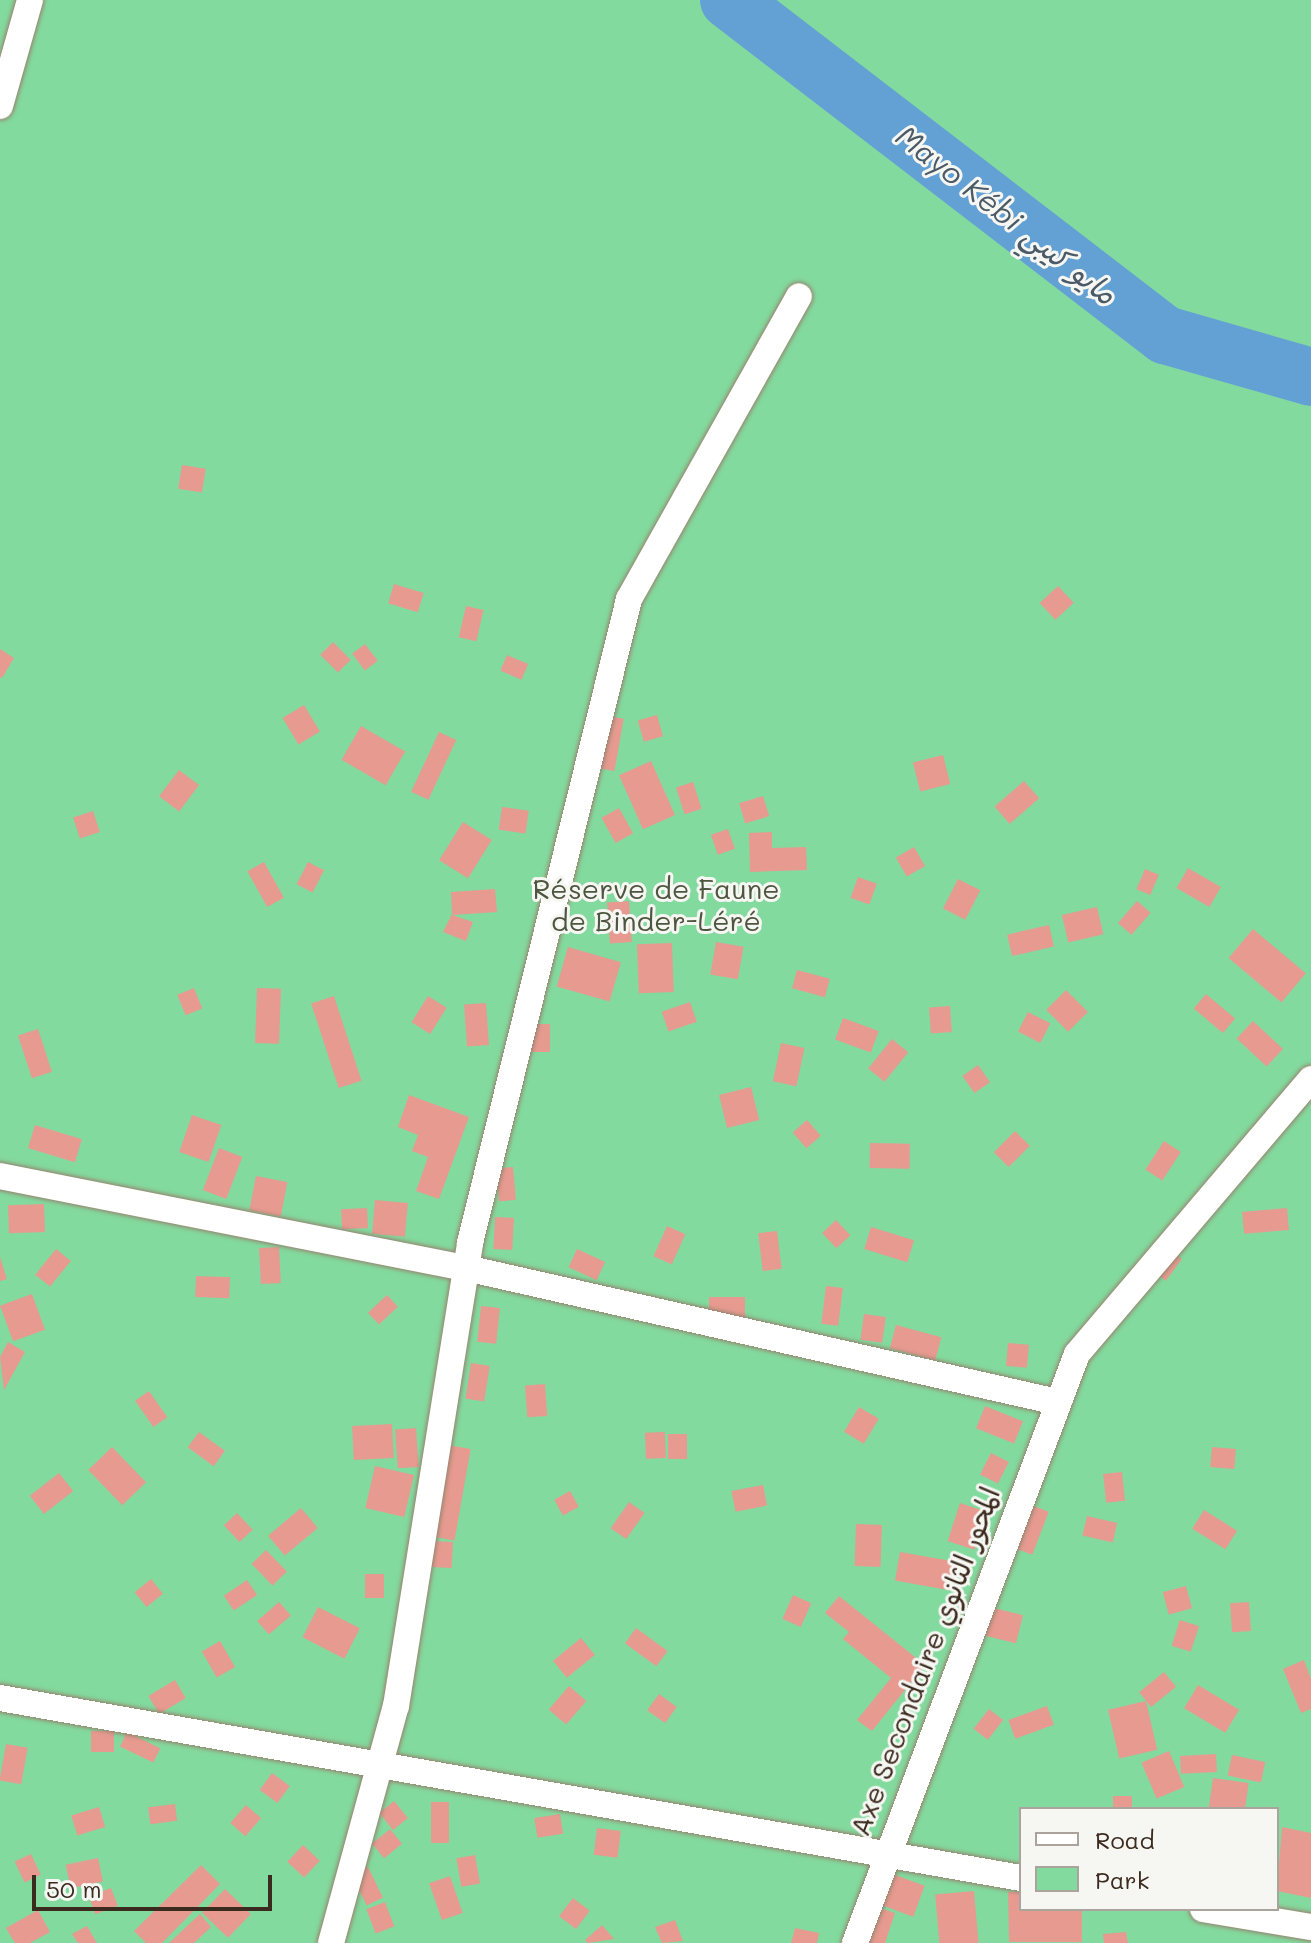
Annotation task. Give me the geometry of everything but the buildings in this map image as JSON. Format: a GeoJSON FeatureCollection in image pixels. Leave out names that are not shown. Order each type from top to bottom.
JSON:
{"type":"FeatureCollection","features":[{"type":"Feature","properties":{"kind":"street"},"geometry":{"type":"LineString","coordinates":[[0,106],[30,0]]}},
{"type":"Feature","properties":{"kind":"street"},"geometry":{"type":"LineString","coordinates":[[331,1943],[377,1766],[396,1706],[466,1268],[629,599],[799,296]]}},
{"type":"Feature","properties":{"kind":"street","name":"Axe Secondaire المحور الثانوي"},"geometry":{"type":"LineString","coordinates":[[855,1943],[884,1855],[1077,1354],[1311,1079]]}},
{"type":"Feature","properties":{"kind":"street"},"geometry":{"type":"LineString","coordinates":[[0,1176],[466,1268],[1057,1402]]}},
{"type":"Feature","properties":{"kind":"street"},"geometry":{"type":"LineString","coordinates":[[0,1698],[1019,1878]]}},
{"type":"Feature","properties":{"kind":"street"},"geometry":{"type":"LineString","coordinates":[[1215,1911],[1311,1927]]}},
{"type":"Feature","properties":{"kind":"green space","name":"Réserve de Faune de Binder-Léré"},"geometry":{"type":"Polygon","coordinates":[[[0,0],[1311,0],[1311,1943],[0,1943],[0,0]]]}},
{"type":"Feature","properties":{"kind":"waterway","name":"Mayo Kébi مايو كيبي"},"geometry":{"type":"LineString","coordinates":[[729,0],[1165,335],[1311,377]]}}]}
